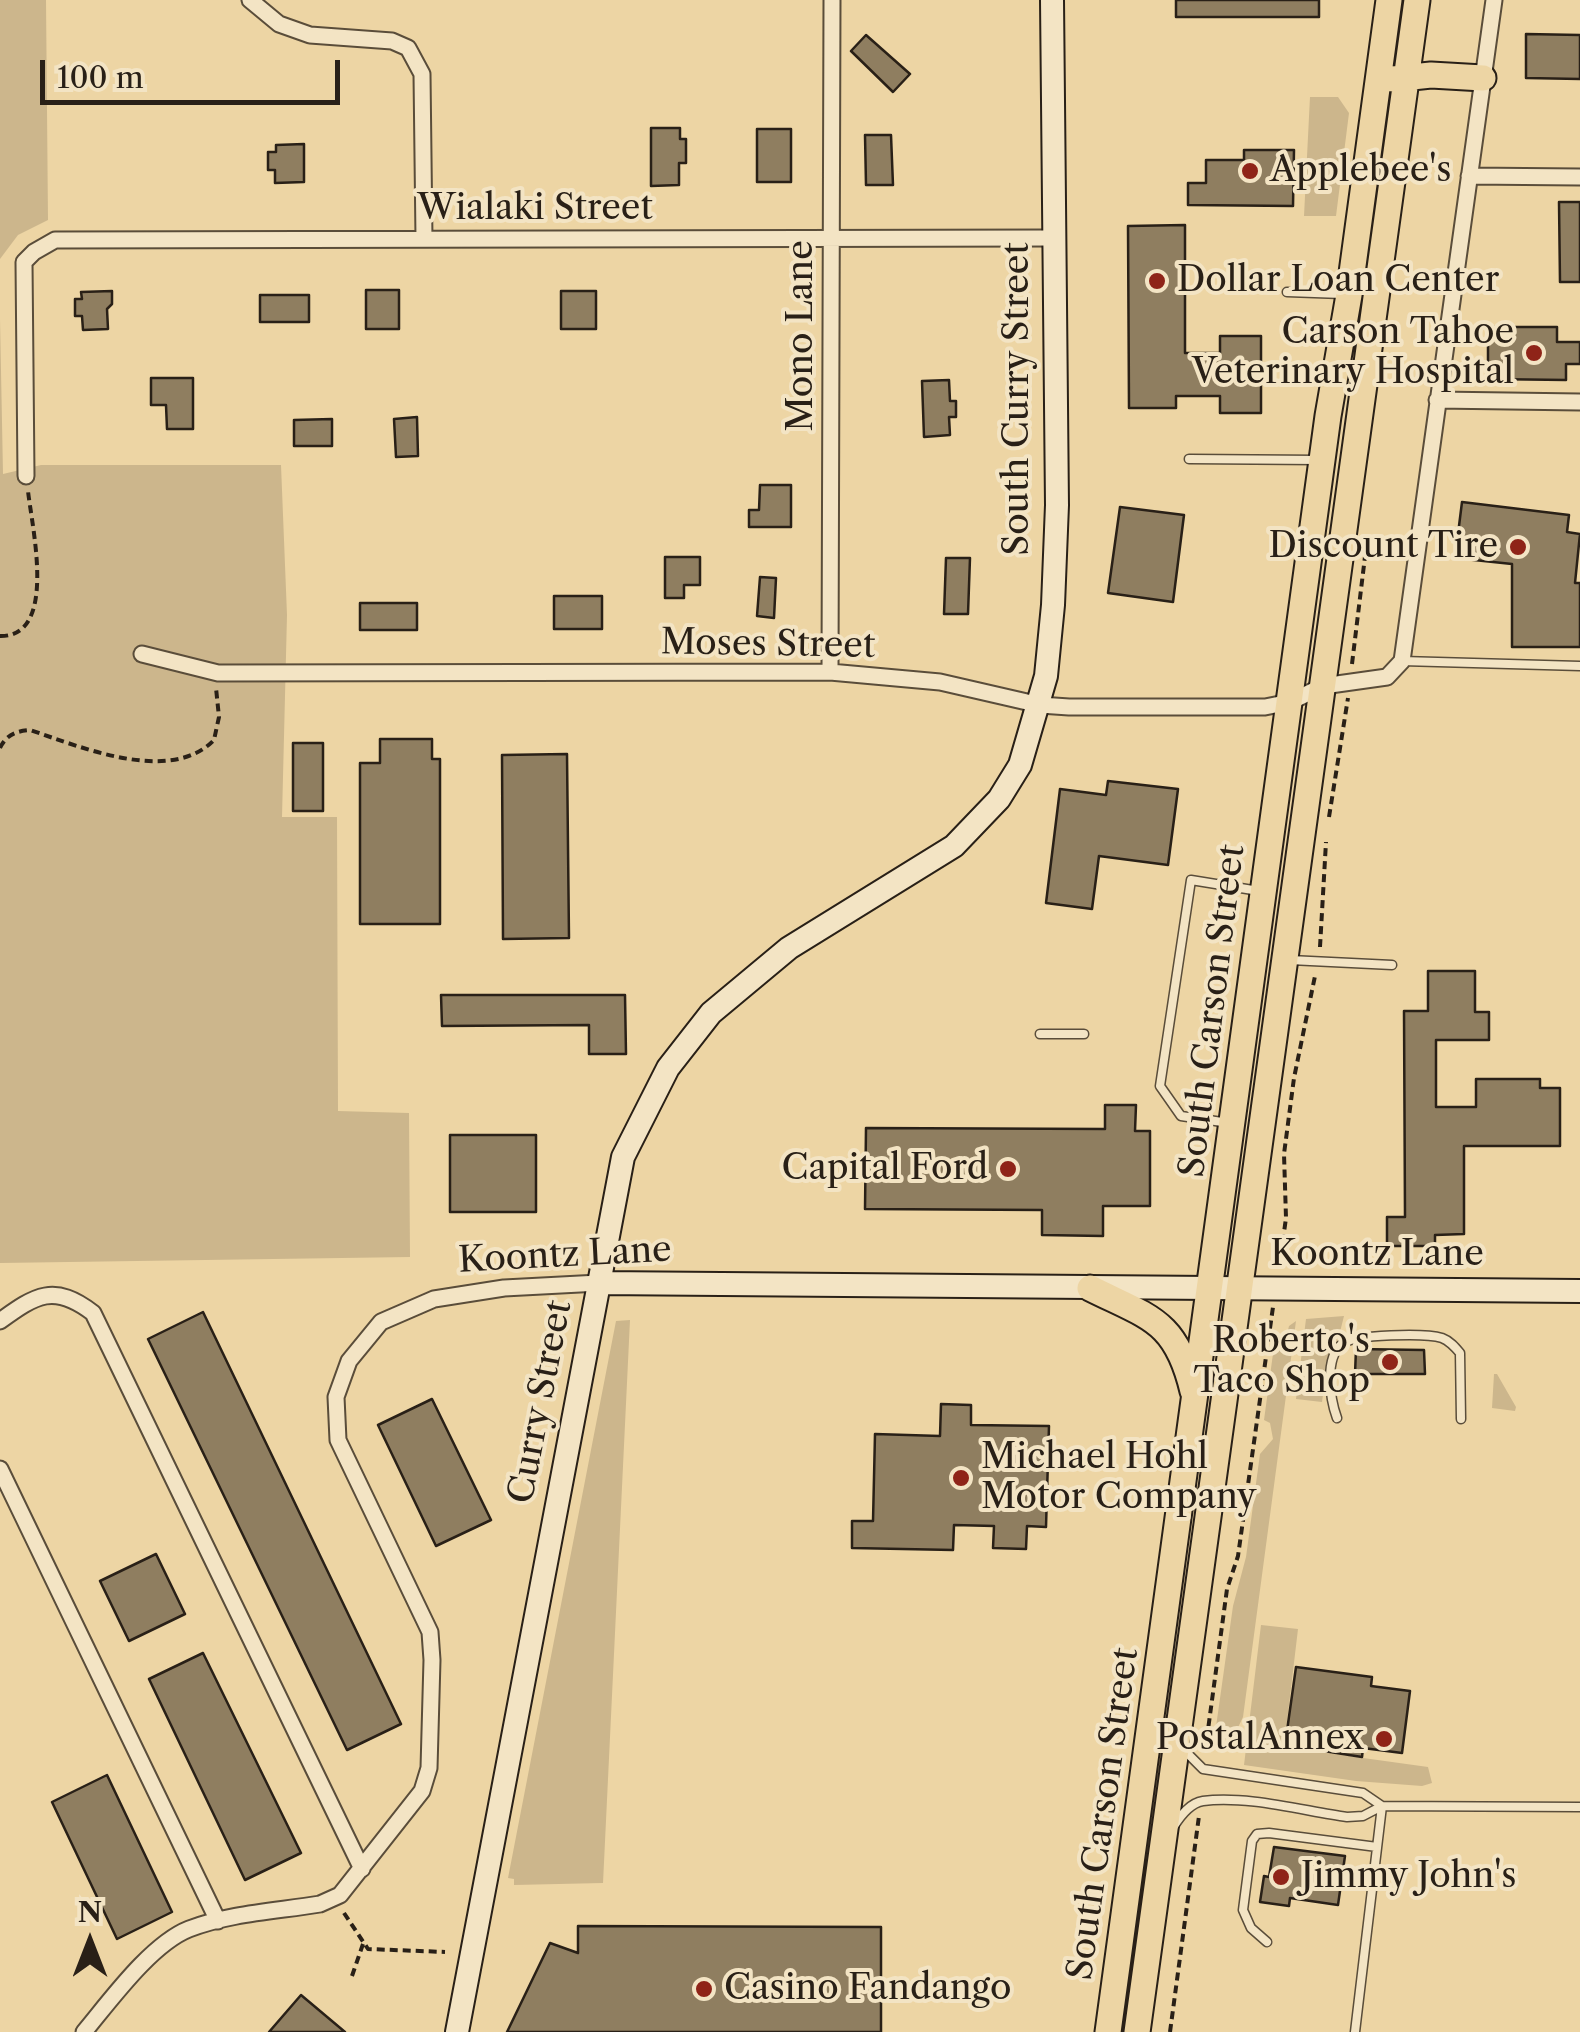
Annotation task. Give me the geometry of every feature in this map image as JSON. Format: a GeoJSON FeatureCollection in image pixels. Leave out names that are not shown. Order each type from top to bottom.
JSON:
{"type":"FeatureCollection","features":[{"type":"Feature","properties":{"kind":"main road","name":"South Carson Street"},"geometry":{"type":"LineString","coordinates":[[1108,2032],[1322,460],[1389,0]]}},
{"type":"Feature","properties":{"kind":"main road","name":"South Carson Street"},"geometry":{"type":"LineString","coordinates":[[1138,2032],[1417,0]]}},
{"type":"Feature","properties":{"kind":"main road"},"geometry":{"type":"LineString","coordinates":[[1378,80],[1483,78]]}},
{"type":"Feature","properties":{"kind":"main road"},"geometry":{"type":"LineString","coordinates":[[1090,1288],[1168,1330],[1186,1362],[1196,1402]]}},
{"type":"Feature","properties":{"kind":"street"},"geometry":{"type":"LineString","coordinates":[[250,0],[279,24],[310,35],[392,41],[408,48],[422,74],[424,239]]}},
{"type":"Feature","properties":{"kind":"street","name":"Mono Lane"},"geometry":{"type":"LineString","coordinates":[[830,672],[832,0]]}},
{"type":"Feature","properties":{"kind":"street","name":"South Curry Street"},"geometry":{"type":"LineString","coordinates":[[1005,789],[1020,765],[1040,705],[1053,605],[1057,504],[1052,0]]}},
{"type":"Feature","properties":{"kind":"street"},"geometry":{"type":"LineString","coordinates":[[1402,661],[1494,0]]}},
{"type":"Feature","properties":{"kind":"street"},"geometry":{"type":"LineString","coordinates":[[1469,176],[1580,177]]}},
{"type":"Feature","properties":{"kind":"street","name":"Wialaki Street"},"geometry":{"type":"LineString","coordinates":[[26,476],[24,262],[45,244],[65,238],[1053,238]]}},
{"type":"Feature","properties":{"kind":"street"},"geometry":{"type":"LineString","coordinates":[[1437,400],[1580,402]]}},
{"type":"Feature","properties":{"kind":"street","name":"Moses Street"},"geometry":{"type":"LineString","coordinates":[[142,654],[218,673],[830,672],[940,682],[1040,705],[1255,708],[1290,702],[1323,686],[1386,677],[1402,661]]}},
{"type":"Feature","properties":{"kind":"street","name":"Curry Street"},"geometry":{"type":"LineString","coordinates":[[458,2024],[623,1157],[668,1068],[711,1014],[789,948],[954,846],[1005,789]]}},
{"type":"Feature","properties":{"kind":"street","name":"Koontz Lane"},"geometry":{"type":"LineString","coordinates":[[84,2032],[129,1978],[186,1930],[320,1904],[340,1895],[422,1792],[429,1768],[430,1632],[338,1440],[336,1397],[349,1361],[381,1322],[434,1299],[504,1288],[599,1283],[1580,1292]]}},
{"type":"Feature","properties":{"kind":"street"},"geometry":{"type":"LineString","coordinates":[[0,1321],[28,1300],[50,1294],[74,1298],[93,1312],[362,1869]]}},
{"type":"Feature","properties":{"kind":"street"},"geometry":{"type":"LineString","coordinates":[[0,1469],[8,1501],[218,1921]]}},
{"type":"Feature","properties":{"kind":"lane"},"geometry":{"type":"LineString","coordinates":[[1287,292],[1348,295]]}},
{"type":"Feature","properties":{"kind":"lane"},"geometry":{"type":"LineString","coordinates":[[1189,460],[1322,460]]}},
{"type":"Feature","properties":{"kind":"lane"},"geometry":{"type":"LineString","coordinates":[[1402,661],[1580,666]]}},
{"type":"Feature","properties":{"kind":"lane"},"geometry":{"type":"LineString","coordinates":[[1234,1124],[1181,1116],[1160,1086],[1192,880],[1264,891]]}},
{"type":"Feature","properties":{"kind":"lane"},"geometry":{"type":"LineString","coordinates":[[1285,960],[1392,965]]}},
{"type":"Feature","properties":{"kind":"lane"},"geometry":{"type":"LineString","coordinates":[[1040,1034],[1084,1034]]}},
{"type":"Feature","properties":{"kind":"lane"},"geometry":{"type":"LineString","coordinates":[[1337,1418],[1329,1398],[1337,1348],[1344,1342],[1365,1337],[1440,1337],[1460,1353],[1461,1419]]}},
{"type":"Feature","properties":{"kind":"lane"},"geometry":{"type":"LineString","coordinates":[[1180,1731],[1188,1754],[1203,1770],[1363,1793],[1382,1806]]}},
{"type":"Feature","properties":{"kind":"lane"},"geometry":{"type":"LineString","coordinates":[[1166,1838],[1182,1813],[1200,1801],[1226,1800],[1347,1816],[1363,1816],[1382,1806],[1580,1807]]}},
{"type":"Feature","properties":{"kind":"lane"},"geometry":{"type":"LineString","coordinates":[[1355,2032],[1382,1806]]}},
{"type":"Feature","properties":{"kind":"lane"},"geometry":{"type":"LineString","coordinates":[[1267,1942],[1251,1928],[1244,1910],[1252,1841],[1257,1834],[1269,1832],[1377,1847]]}},
{"type":"Feature","properties":{"kind":"path"},"geometry":{"type":"LineString","coordinates":[[0,636],[18,633],[29,624],[34,609],[36,565],[26,476]]}},
{"type":"Feature","properties":{"kind":"path"},"geometry":{"type":"LineString","coordinates":[[1328,820],[1351,680],[1369,524]]}},
{"type":"Feature","properties":{"kind":"path"},"geometry":{"type":"LineString","coordinates":[[0,748],[6,738],[30,730],[109,757],[191,758],[214,740],[219,717],[215,684],[218,673]]}},
{"type":"Feature","properties":{"kind":"path"},"geometry":{"type":"LineString","coordinates":[[1203,1770],[1227,1589],[1238,1556],[1286,1218],[1284,1154],[1318,961],[1326,839]]}},
{"type":"Feature","properties":{"kind":"path"},"geometry":{"type":"LineString","coordinates":[[1170,2032],[1200,1801]]}},
{"type":"Feature","properties":{"kind":"path"},"geometry":{"type":"LineString","coordinates":[[342,1909],[363,1944],[376,1951],[445,1952]]}},
{"type":"Feature","properties":{"kind":"path"},"geometry":{"type":"LineString","coordinates":[[352,1976],[363,1944]]}},
{"type":"Feature","properties":{"kind":"shaded area"},"geometry":{"type":"Polygon","coordinates":[[[0,0],[46,0],[48,220],[18,235],[0,259],[0,0]]]}},
{"type":"Feature","properties":{"kind":"shaded area"},"geometry":{"type":"Polygon","coordinates":[[[1310,97],[1338,97],[1349,113],[1336,216],[1304,216],[1310,97]]]}},
{"type":"Feature","properties":{"kind":"shaded area"},"geometry":{"type":"Polygon","coordinates":[[[0,319],[3,474],[41,465],[281,465],[287,615],[282,817],[337,817],[338,1111],[409,1113],[410,1257],[0,1263],[0,319]]]}},
{"type":"Feature","properties":{"kind":"shaded area"},"geometry":{"type":"Polygon","coordinates":[[[1344,1316],[1328,1357],[1322,1402],[1296,1399],[1306,1319],[1344,1316]]]}},
{"type":"Feature","properties":{"kind":"shaded area"},"geometry":{"type":"Polygon","coordinates":[[[630,1320],[603,1883],[514,1885],[514,1879],[508,1878],[616,1321],[630,1320]]]}},
{"type":"Feature","properties":{"kind":"shaded area"},"geometry":{"type":"Polygon","coordinates":[[[1296,1321],[1243,1717],[1233,1738],[1214,1741],[1260,1454],[1273,1439],[1270,1423],[1264,1420],[1275,1339],[1286,1339],[1289,1326],[1296,1321]]]}},
{"type":"Feature","properties":{"kind":"shaded area"},"geometry":{"type":"Polygon","coordinates":[[[1494,1374],[1516,1407],[1515,1411],[1492,1408],[1494,1374]]]}},
{"type":"Feature","properties":{"kind":"shaded area"},"geometry":{"type":"Polygon","coordinates":[[[1261,1625],[1298,1629],[1284,1747],[1428,1767],[1432,1783],[1422,1786],[1356,1781],[1244,1765],[1261,1625]]]}},
{"type":"Feature","properties":{"kind":"building"},"geometry":{"type":"Polygon","coordinates":[[[1176,0],[1319,0],[1319,17],[1176,17],[1176,0]]]}},
{"type":"Feature","properties":{"kind":"building"},"geometry":{"type":"Polygon","coordinates":[[[1526,34],[1580,35],[1580,79],[1526,78],[1526,34]]]}},
{"type":"Feature","properties":{"kind":"building"},"geometry":{"type":"Polygon","coordinates":[[[866,35],[910,74],[893,92],[851,51],[866,35]]]}},
{"type":"Feature","properties":{"kind":"building"},"geometry":{"type":"Polygon","coordinates":[[[651,128],[680,128],[680,139],[686,139],[686,163],[679,163],[679,185],[651,186],[651,128]]]}},
{"type":"Feature","properties":{"kind":"building"},"geometry":{"type":"Polygon","coordinates":[[[757,129],[791,129],[791,182],[757,182],[757,129]]]}},
{"type":"Feature","properties":{"kind":"building"},"geometry":{"type":"Polygon","coordinates":[[[865,135],[891,135],[893,185],[866,185],[865,135]]]}},
{"type":"Feature","properties":{"kind":"building"},"geometry":{"type":"Polygon","coordinates":[[[304,144],[304,182],[275,183],[275,170],[268,170],[268,152],[276,152],[276,145],[304,144]]]}},
{"type":"Feature","properties":{"kind":"building","name":"Applebee's"},"geometry":{"type":"Polygon","coordinates":[[[1244,150],[1294,150],[1293,206],[1188,205],[1188,183],[1206,183],[1206,160],[1244,160],[1244,150]]]}},
{"type":"Feature","properties":{"kind":"building"},"geometry":{"type":"Polygon","coordinates":[[[1559,202],[1580,202],[1580,282],[1560,282],[1559,202]]]}},
{"type":"Feature","properties":{"kind":"building","name":"Dollar Loan Center"},"geometry":{"type":"Polygon","coordinates":[[[1185,225],[1185,353],[1220,353],[1220,336],[1261,336],[1261,413],[1220,413],[1220,396],[1176,396],[1176,408],[1129,408],[1128,226],[1185,225]]]}},
{"type":"Feature","properties":{"kind":"building"},"geometry":{"type":"Polygon","coordinates":[[[366,290],[399,290],[399,329],[366,329],[366,290]]]}},
{"type":"Feature","properties":{"kind":"building"},"geometry":{"type":"Polygon","coordinates":[[[112,291],[112,304],[107,309],[108,329],[83,330],[82,316],[75,316],[75,299],[82,299],[81,292],[112,291]]]}},
{"type":"Feature","properties":{"kind":"building"},"geometry":{"type":"Polygon","coordinates":[[[561,291],[596,291],[596,329],[561,329],[561,291]]]}},
{"type":"Feature","properties":{"kind":"building"},"geometry":{"type":"Polygon","coordinates":[[[260,295],[309,295],[309,322],[260,322],[260,295]]]}},
{"type":"Feature","properties":{"kind":"building","name":"Carson Tahoe Veterinary Hospital"},"geometry":{"type":"Polygon","coordinates":[[[1488,327],[1557,327],[1557,342],[1580,342],[1580,364],[1566,364],[1566,380],[1488,379],[1488,327]]]}},
{"type":"Feature","properties":{"kind":"building"},"geometry":{"type":"Polygon","coordinates":[[[151,378],[193,378],[193,429],[167,429],[166,405],[151,405],[151,378]]]}},
{"type":"Feature","properties":{"kind":"building"},"geometry":{"type":"Polygon","coordinates":[[[949,380],[950,401],[956,401],[956,417],[949,417],[950,435],[924,437],[922,381],[949,380]]]}},
{"type":"Feature","properties":{"kind":"building"},"geometry":{"type":"Polygon","coordinates":[[[417,417],[418,456],[396,457],[394,419],[417,417]]]}},
{"type":"Feature","properties":{"kind":"building"},"geometry":{"type":"Polygon","coordinates":[[[332,419],[332,446],[294,446],[294,420],[332,419]]]}},
{"type":"Feature","properties":{"kind":"building"},"geometry":{"type":"Polygon","coordinates":[[[760,485],[791,485],[791,527],[749,527],[749,510],[759,510],[760,485]]]}},
{"type":"Feature","properties":{"kind":"building"},"geometry":{"type":"Polygon","coordinates":[[[1462,502],[1569,515],[1567,532],[1580,534],[1575,583],[1580,583],[1580,647],[1512,647],[1512,564],[1455,558],[1462,502]]]}},
{"type":"Feature","properties":{"kind":"building"},"geometry":{"type":"Polygon","coordinates":[[[1120,507],[1184,515],[1173,602],[1108,593],[1120,507]]]}},
{"type":"Feature","properties":{"kind":"building"},"geometry":{"type":"Polygon","coordinates":[[[665,557],[700,557],[700,585],[684,585],[684,598],[665,598],[665,557]]]}},
{"type":"Feature","properties":{"kind":"building"},"geometry":{"type":"Polygon","coordinates":[[[946,558],[970,558],[968,614],[944,614],[946,558]]]}},
{"type":"Feature","properties":{"kind":"building"},"geometry":{"type":"Polygon","coordinates":[[[760,577],[776,578],[774,618],[757,616],[760,577]]]}},
{"type":"Feature","properties":{"kind":"building"},"geometry":{"type":"Polygon","coordinates":[[[554,596],[602,596],[602,629],[554,629],[554,596]]]}},
{"type":"Feature","properties":{"kind":"building"},"geometry":{"type":"Polygon","coordinates":[[[360,603],[417,603],[417,630],[360,630],[360,603]]]}},
{"type":"Feature","properties":{"kind":"building"},"geometry":{"type":"Polygon","coordinates":[[[380,739],[432,739],[432,759],[440,759],[440,924],[360,924],[360,763],[380,763],[380,739]]]}},
{"type":"Feature","properties":{"kind":"building"},"geometry":{"type":"Polygon","coordinates":[[[293,743],[323,743],[323,811],[293,811],[293,743]]]}},
{"type":"Feature","properties":{"kind":"building"},"geometry":{"type":"Polygon","coordinates":[[[567,754],[569,938],[503,939],[502,755],[567,754]]]}},
{"type":"Feature","properties":{"kind":"building"},"geometry":{"type":"Polygon","coordinates":[[[1108,781],[1178,789],[1168,865],[1099,856],[1092,909],[1046,903],[1060,789],[1106,795],[1108,781]]]}},
{"type":"Feature","properties":{"kind":"building"},"geometry":{"type":"Polygon","coordinates":[[[1428,971],[1475,971],[1475,1012],[1489,1012],[1489,1040],[1436,1040],[1436,1107],[1476,1107],[1476,1079],[1540,1079],[1540,1088],[1560,1088],[1560,1146],[1464,1146],[1464,1234],[1435,1235],[1435,1246],[1387,1246],[1387,1217],[1405,1217],[1404,1011],[1428,1011],[1428,971]]]}},
{"type":"Feature","properties":{"kind":"building"},"geometry":{"type":"Polygon","coordinates":[[[441,995],[625,995],[626,1054],[589,1054],[589,1025],[442,1026],[441,995]]]}},
{"type":"Feature","properties":{"kind":"building","name":"Capital Ford"},"geometry":{"type":"Polygon","coordinates":[[[1105,1105],[1136,1105],[1135,1131],[1150,1131],[1150,1206],[1103,1206],[1103,1236],[1042,1235],[1042,1210],[865,1209],[866,1128],[1105,1129],[1105,1105]]]}},
{"type":"Feature","properties":{"kind":"building"},"geometry":{"type":"Polygon","coordinates":[[[450,1135],[536,1135],[536,1212],[450,1212],[450,1135]]]}},
{"type":"Feature","properties":{"kind":"building"},"geometry":{"type":"Polygon","coordinates":[[[203,1312],[401,1724],[347,1750],[148,1339],[203,1312]]]}},
{"type":"Feature","properties":{"kind":"building","name":"Roberto's Taco Shop"},"geometry":{"type":"Polygon","coordinates":[[[1356,1349],[1424,1350],[1425,1374],[1355,1374],[1356,1349]]]}},
{"type":"Feature","properties":{"kind":"building"},"geometry":{"type":"Polygon","coordinates":[[[432,1399],[491,1520],[436,1546],[378,1425],[432,1399]]]}},
{"type":"Feature","properties":{"kind":"building","name":"Michael Hohl Motor Company"},"geometry":{"type":"Polygon","coordinates":[[[941,1404],[971,1405],[971,1425],[1049,1426],[1046,1527],[1027,1526],[1026,1549],[993,1548],[994,1526],[954,1525],[953,1550],[852,1548],[852,1521],[873,1521],[875,1434],[940,1436],[941,1404]]]}},
{"type":"Feature","properties":{"kind":"building"},"geometry":{"type":"Polygon","coordinates":[[[156,1554],[185,1614],[129,1641],[100,1581],[156,1554]]]}},
{"type":"Feature","properties":{"kind":"building"},"geometry":{"type":"Polygon","coordinates":[[[203,1653],[301,1853],[245,1880],[149,1679],[203,1653]]]}},
{"type":"Feature","properties":{"kind":"building"},"geometry":{"type":"Polygon","coordinates":[[[1296,1667],[1372,1677],[1371,1686],[1410,1691],[1402,1753],[1363,1748],[1362,1757],[1285,1745],[1296,1667]]]}},
{"type":"Feature","properties":{"kind":"building"},"geometry":{"type":"Polygon","coordinates":[[[107,1775],[172,1912],[117,1939],[52,1802],[107,1775]]]}},
{"type":"Feature","properties":{"kind":"building"},"geometry":{"type":"Polygon","coordinates":[[[1274,1847],[1345,1856],[1338,1905],[1290,1898],[1289,1906],[1260,1902],[1274,1847]]]}},
{"type":"Feature","properties":{"kind":"building","name":"Casino Fandango"},"geometry":{"type":"Polygon","coordinates":[[[578,1926],[881,1927],[881,2032],[507,2032],[550,1943],[578,1953],[578,1926]]]}},
{"type":"Feature","properties":{"kind":"building"},"geometry":{"type":"Polygon","coordinates":[[[301,1995],[345,2032],[269,2032],[301,1995]]]}},
{"type":"Feature","properties":{"kind":"place","name":"Applebee's"},"geometry":{"type":"Point","coordinates":[1250,171]}},
{"type":"Feature","properties":{"kind":"place","name":"Dollar Loan Center"},"geometry":{"type":"Point","coordinates":[1157,281]}},
{"type":"Feature","properties":{"kind":"place","name":"Carson Tahoe Veterinary Hospital"},"geometry":{"type":"Point","coordinates":[1534,353]}},
{"type":"Feature","properties":{"kind":"place","name":"Discount Tire"},"geometry":{"type":"Point","coordinates":[1518,547]}},
{"type":"Feature","properties":{"kind":"place","name":"Capital Ford"},"geometry":{"type":"Point","coordinates":[1008,1169]}},
{"type":"Feature","properties":{"kind":"place","name":"Roberto's Taco Shop"},"geometry":{"type":"Point","coordinates":[1390,1362]}},
{"type":"Feature","properties":{"kind":"place","name":"Michael Hohl Motor Company"},"geometry":{"type":"Point","coordinates":[961,1478]}},
{"type":"Feature","properties":{"kind":"place","name":"PostalAnnex"},"geometry":{"type":"Point","coordinates":[1384,1739]}},
{"type":"Feature","properties":{"kind":"place","name":"Jimmy John's"},"geometry":{"type":"Point","coordinates":[1281,1877]}},
{"type":"Feature","properties":{"kind":"place","name":"Casino Fandango"},"geometry":{"type":"Point","coordinates":[704,1989]}}]}
